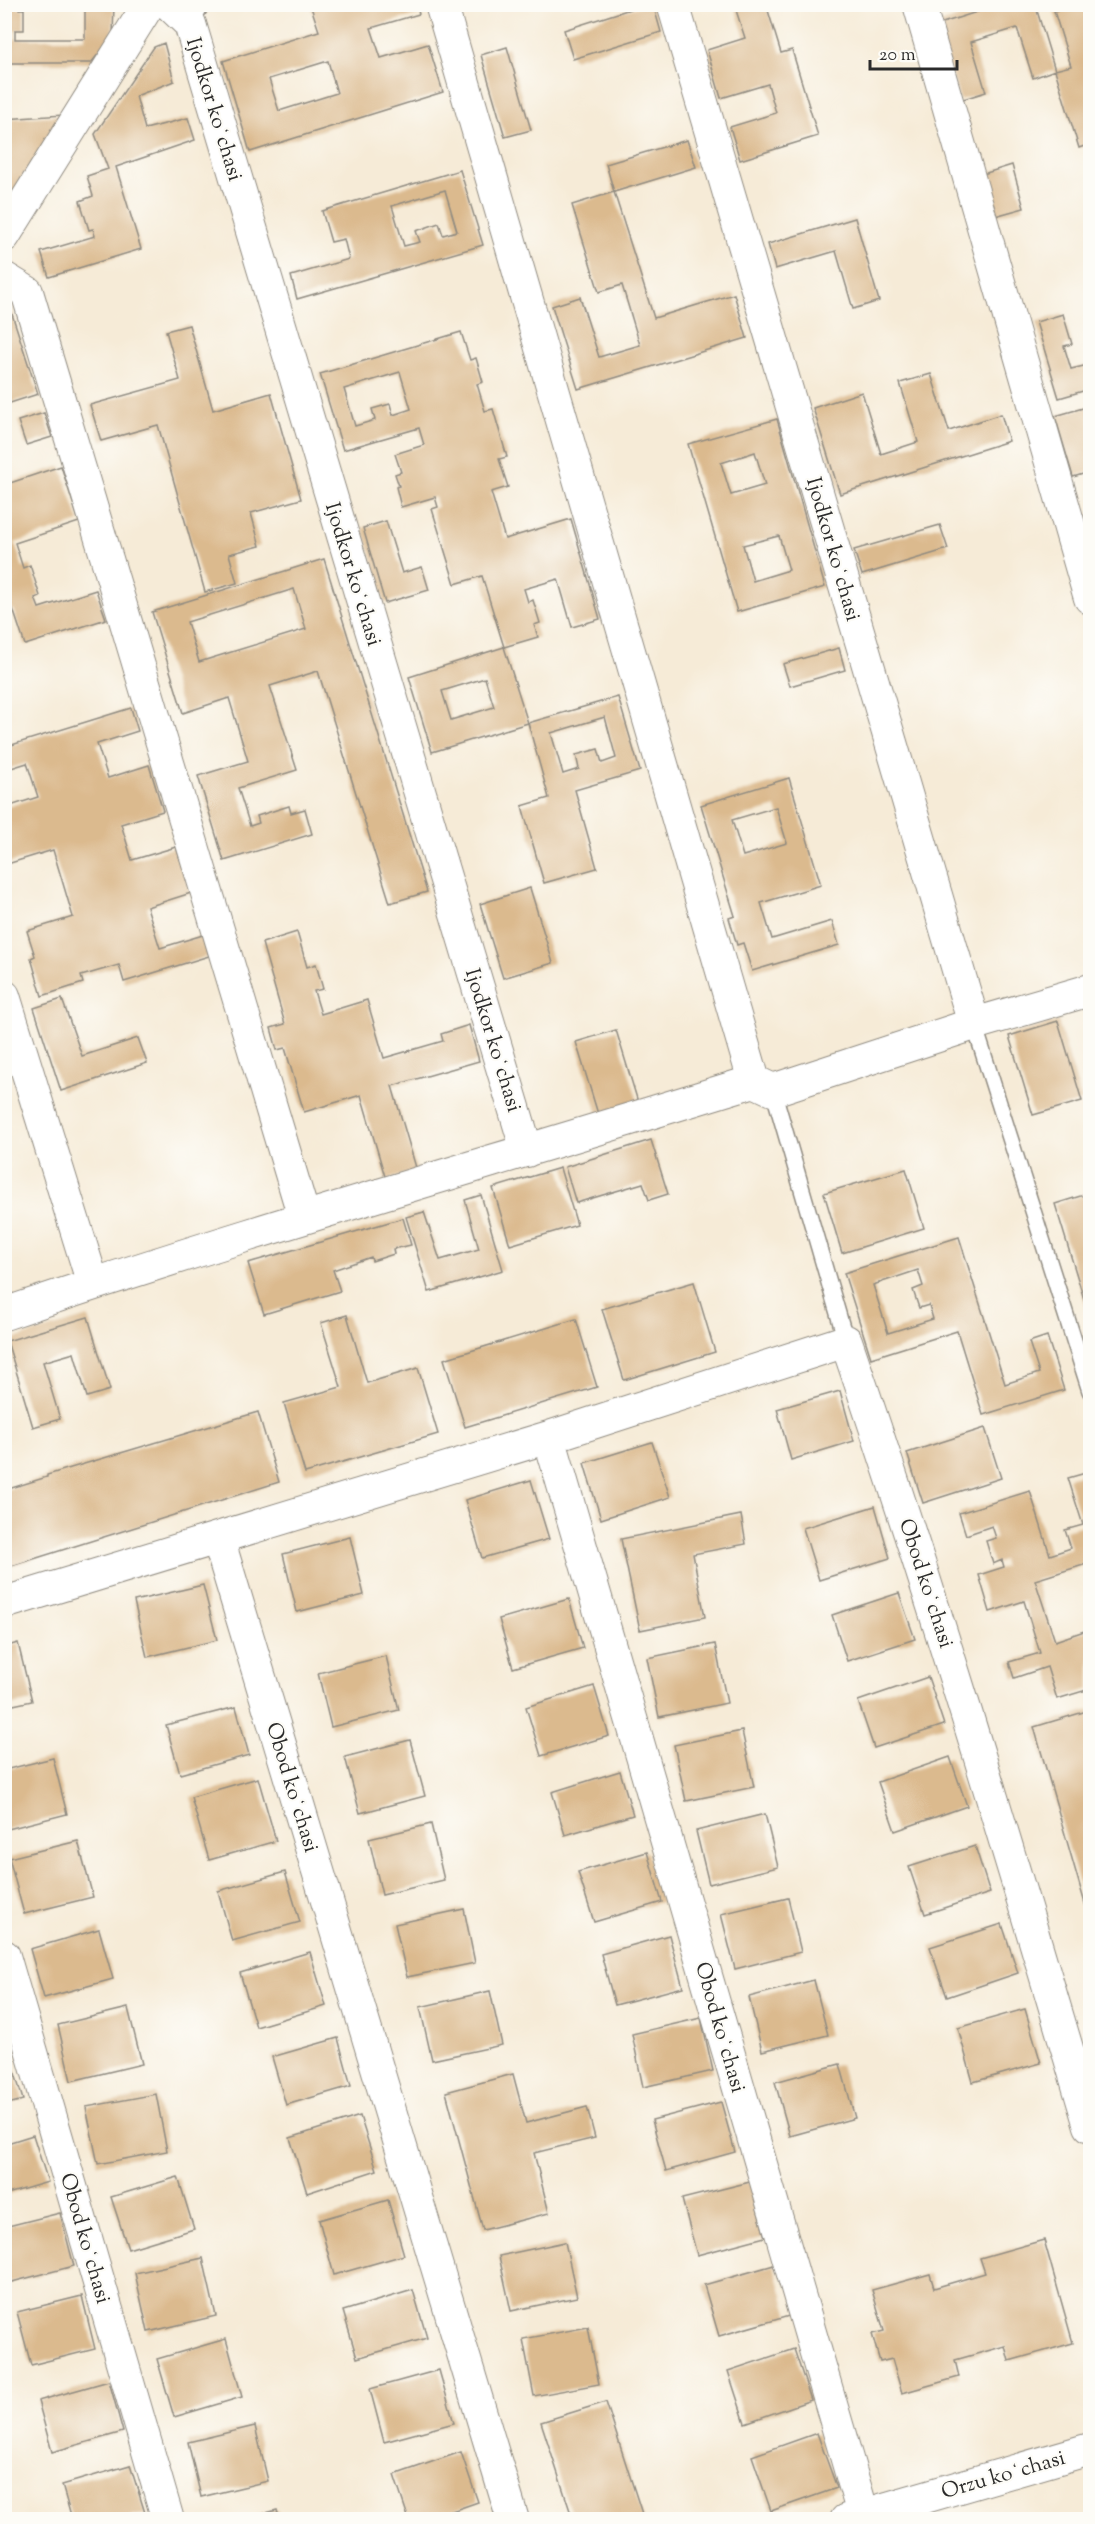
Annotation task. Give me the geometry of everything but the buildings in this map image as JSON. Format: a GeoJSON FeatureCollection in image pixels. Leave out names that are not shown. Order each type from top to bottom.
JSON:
{"type":"FeatureCollection","features":[{"type":"Feature","properties":{"kind":"street"},"geometry":{"type":"LineString","coordinates":[[4,236],[148,4]]}},
{"type":"Feature","properties":{"kind":"street"},"geometry":{"type":"LineString","coordinates":[[441,4],[763,1085]]}},
{"type":"Feature","properties":{"kind":"street","name":"Ijodkor koʻchasi"},"geometry":{"type":"LineString","coordinates":[[673,4],[974,1024]]}},
{"type":"Feature","properties":{"kind":"street"},"geometry":{"type":"LineString","coordinates":[[919,4],[1090,598]]}},
{"type":"Feature","properties":{"kind":"street","name":"Ijodkor koʻchasi"},"geometry":{"type":"LineString","coordinates":[[187,11],[527,1151]]}},
{"type":"Feature","properties":{"kind":"street"},"geometry":{"type":"LineString","coordinates":[[4,278],[27,292],[304,1216]]}},
{"type":"Feature","properties":{"kind":"street"},"geometry":{"type":"LineString","coordinates":[[4,1314],[304,1216],[1090,990]]}},
{"type":"Feature","properties":{"kind":"street"},"geometry":{"type":"LineString","coordinates":[[4,996],[93,1284]]}},
{"type":"Feature","properties":{"kind":"street"},"geometry":{"type":"LineString","coordinates":[[4,1603],[549,1437],[846,1341]]}},
{"type":"Feature","properties":{"kind":"street","name":"Obod koʻchasi"},"geometry":{"type":"LineString","coordinates":[[846,1341],[962,1694],[1090,2126]]}},
{"type":"Feature","properties":{"kind":"street","name":"Obod koʻchasi"},"geometry":{"type":"LineString","coordinates":[[549,1437],[855,2517]]}},
{"type":"Feature","properties":{"kind":"street","name":"Obod koʻchasi"},"geometry":{"type":"LineString","coordinates":[[218,1538],[513,2520]]}},
{"type":"Feature","properties":{"kind":"street","name":"Obod koʻchasi"},"geometry":{"type":"LineString","coordinates":[[4,1956],[168,2520]]}},
{"type":"Feature","properties":{"kind":"street","name":"Orzu koʻchasi"},"geometry":{"type":"LineString","coordinates":[[855,2517],[1090,2449]]}},
{"type":"Feature","properties":{"kind":"lane"},"geometry":{"type":"LineString","coordinates":[[974,1024],[1090,1391]]}},
{"type":"Feature","properties":{"kind":"lane"},"geometry":{"type":"LineString","coordinates":[[763,1085],[846,1341]]}}]}
